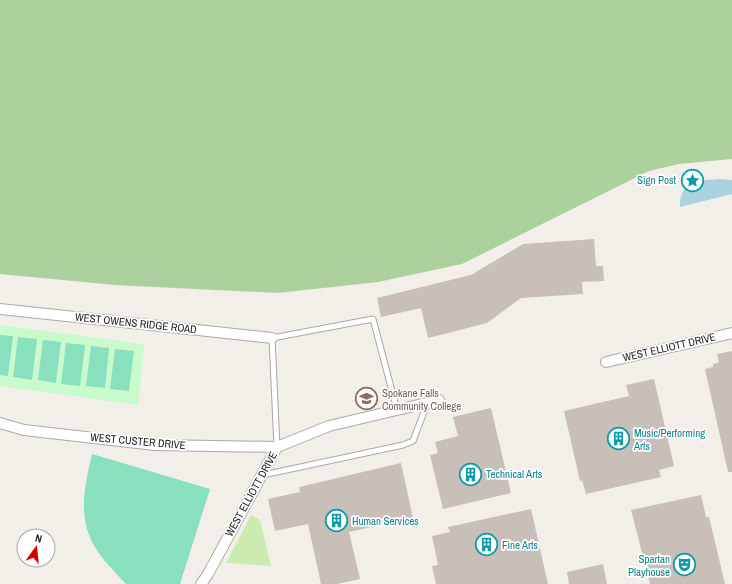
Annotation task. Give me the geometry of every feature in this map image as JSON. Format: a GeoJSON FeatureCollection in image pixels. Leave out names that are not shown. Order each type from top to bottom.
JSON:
{"type":"FeatureCollection","features":[{"type":"Feature","properties":{"kind":"street","name":"WEST OWENS RIDGE ROAD"},"geometry":{"type":"LineString","coordinates":[[0,309],[272,338]]}},
{"type":"Feature","properties":{"kind":"street","name":"WEST ELLIOTT DRIVE"},"geometry":{"type":"LineString","coordinates":[[606,362],[732,333]]}},
{"type":"Feature","properties":{"kind":"street","name":"WEST ELLIOTT DRIVE"},"geometry":{"type":"LineString","coordinates":[[201,584],[208,574],[277,447],[329,426],[439,400]]}},
{"type":"Feature","properties":{"kind":"street","name":"WEST CUSTER DRIVE"},"geometry":{"type":"LineString","coordinates":[[0,423],[24,430],[155,445],[277,447]]}},
{"type":"Feature","properties":{"kind":"lane"},"geometry":{"type":"LineString","coordinates":[[277,447],[272,338],[373,319],[397,410]]}},
{"type":"Feature","properties":{"kind":"lane"},"geometry":{"type":"LineString","coordinates":[[262,475],[403,446],[413,441],[427,403]]}},
{"type":"Feature","properties":{"kind":"green space"},"geometry":{"type":"Polygon","coordinates":[[[0,0],[732,0],[732,159],[679,164],[649,171],[462,264],[378,282],[278,293],[115,285],[0,274],[0,0]]]}},
{"type":"Feature","properties":{"kind":"green space"},"geometry":{"type":"Polygon","coordinates":[[[0,325],[144,344],[138,405],[0,386],[0,325]]]}},
{"type":"Feature","properties":{"kind":"green space"},"geometry":{"type":"Polygon","coordinates":[[[0,335],[13,336],[8,376],[0,375],[0,335]]]}},
{"type":"Feature","properties":{"kind":"green space"},"geometry":{"type":"Polygon","coordinates":[[[18,337],[37,339],[32,380],[13,377],[18,337]]]}},
{"type":"Feature","properties":{"kind":"green space"},"geometry":{"type":"Polygon","coordinates":[[[43,340],[61,342],[56,383],[38,380],[43,340]]]}},
{"type":"Feature","properties":{"kind":"green space"},"geometry":{"type":"Polygon","coordinates":[[[66,343],[85,345],[80,386],[61,384],[66,343]]]}},
{"type":"Feature","properties":{"kind":"green space"},"geometry":{"type":"Polygon","coordinates":[[[91,346],[109,348],[105,388],[86,386],[91,346]]]}},
{"type":"Feature","properties":{"kind":"green space"},"geometry":{"type":"Polygon","coordinates":[[[115,349],[134,351],[129,391],[110,389],[115,349]]]}},
{"type":"Feature","properties":{"kind":"green space"},"geometry":{"type":"Polygon","coordinates":[[[92,454],[210,489],[180,584],[126,584],[96,549],[89,535],[84,515],[84,494],[92,454]]]}},
{"type":"Feature","properties":{"kind":"green space"},"geometry":{"type":"Polygon","coordinates":[[[251,515],[260,520],[271,566],[226,563],[251,515]]]}},
{"type":"Feature","properties":{"kind":"water"},"geometry":{"type":"Polygon","coordinates":[[[720,179],[732,180],[732,194],[680,207],[683,192],[687,187],[698,181],[720,179]]]}},
{"type":"Feature","properties":{"kind":"building"},"geometry":{"type":"Polygon","coordinates":[[[594,239],[596,266],[603,266],[604,281],[582,282],[583,294],[521,298],[487,323],[428,338],[421,308],[381,317],[377,298],[471,275],[523,244],[594,239]]]}},
{"type":"Feature","properties":{"kind":"building"},"geometry":{"type":"Polygon","coordinates":[[[732,351],[732,472],[728,472],[705,369],[713,367],[713,364],[719,362],[717,354],[732,351]]]}},
{"type":"Feature","properties":{"kind":"building","name":"Music/Performing Arts"},"geometry":{"type":"Polygon","coordinates":[[[654,379],[674,466],[659,470],[661,477],[586,494],[582,480],[580,481],[564,411],[629,396],[626,385],[654,379]]]}},
{"type":"Feature","properties":{"kind":"building","name":"Technical Arts"},"geometry":{"type":"Polygon","coordinates":[[[491,408],[511,493],[443,509],[430,455],[438,453],[435,442],[458,436],[453,417],[491,408]]]}},
{"type":"Feature","properties":{"kind":"building","name":"Human Services"},"geometry":{"type":"Polygon","coordinates":[[[401,463],[413,518],[349,532],[360,579],[337,584],[321,584],[308,524],[275,531],[268,499],[300,492],[299,487],[401,463]]]}},
{"type":"Feature","properties":{"kind":"building"},"geometry":{"type":"Polygon","coordinates":[[[701,495],[706,517],[709,517],[725,584],[650,584],[631,510],[701,495]]]}},
{"type":"Feature","properties":{"kind":"building","name":"Fine Arts"},"geometry":{"type":"Polygon","coordinates":[[[531,509],[548,584],[436,584],[432,566],[438,565],[432,536],[450,532],[448,527],[531,509]]]}},
{"type":"Feature","properties":{"kind":"building"},"geometry":{"type":"Polygon","coordinates":[[[603,564],[607,584],[569,584],[567,572],[603,564]]]}},
{"type":"Feature","properties":{"kind":"place","name":"Sign Post"},"geometry":{"type":"Point","coordinates":[692,180]}},
{"type":"Feature","properties":{"kind":"place","name":"Spokane Falls Community College"},"geometry":{"type":"Point","coordinates":[366,399]}},
{"type":"Feature","properties":{"kind":"place","name":"Music/Performing Arts"},"geometry":{"type":"Point","coordinates":[619,439]}},
{"type":"Feature","properties":{"kind":"place","name":"Technical Arts"},"geometry":{"type":"Point","coordinates":[471,474]}},
{"type":"Feature","properties":{"kind":"place","name":"Human Services"},"geometry":{"type":"Point","coordinates":[336,521]}},
{"type":"Feature","properties":{"kind":"place","name":"Fine Arts"},"geometry":{"type":"Point","coordinates":[486,545]}},
{"type":"Feature","properties":{"kind":"place","name":"Spartan Playhouse"},"geometry":{"type":"Point","coordinates":[685,565]}}]}
